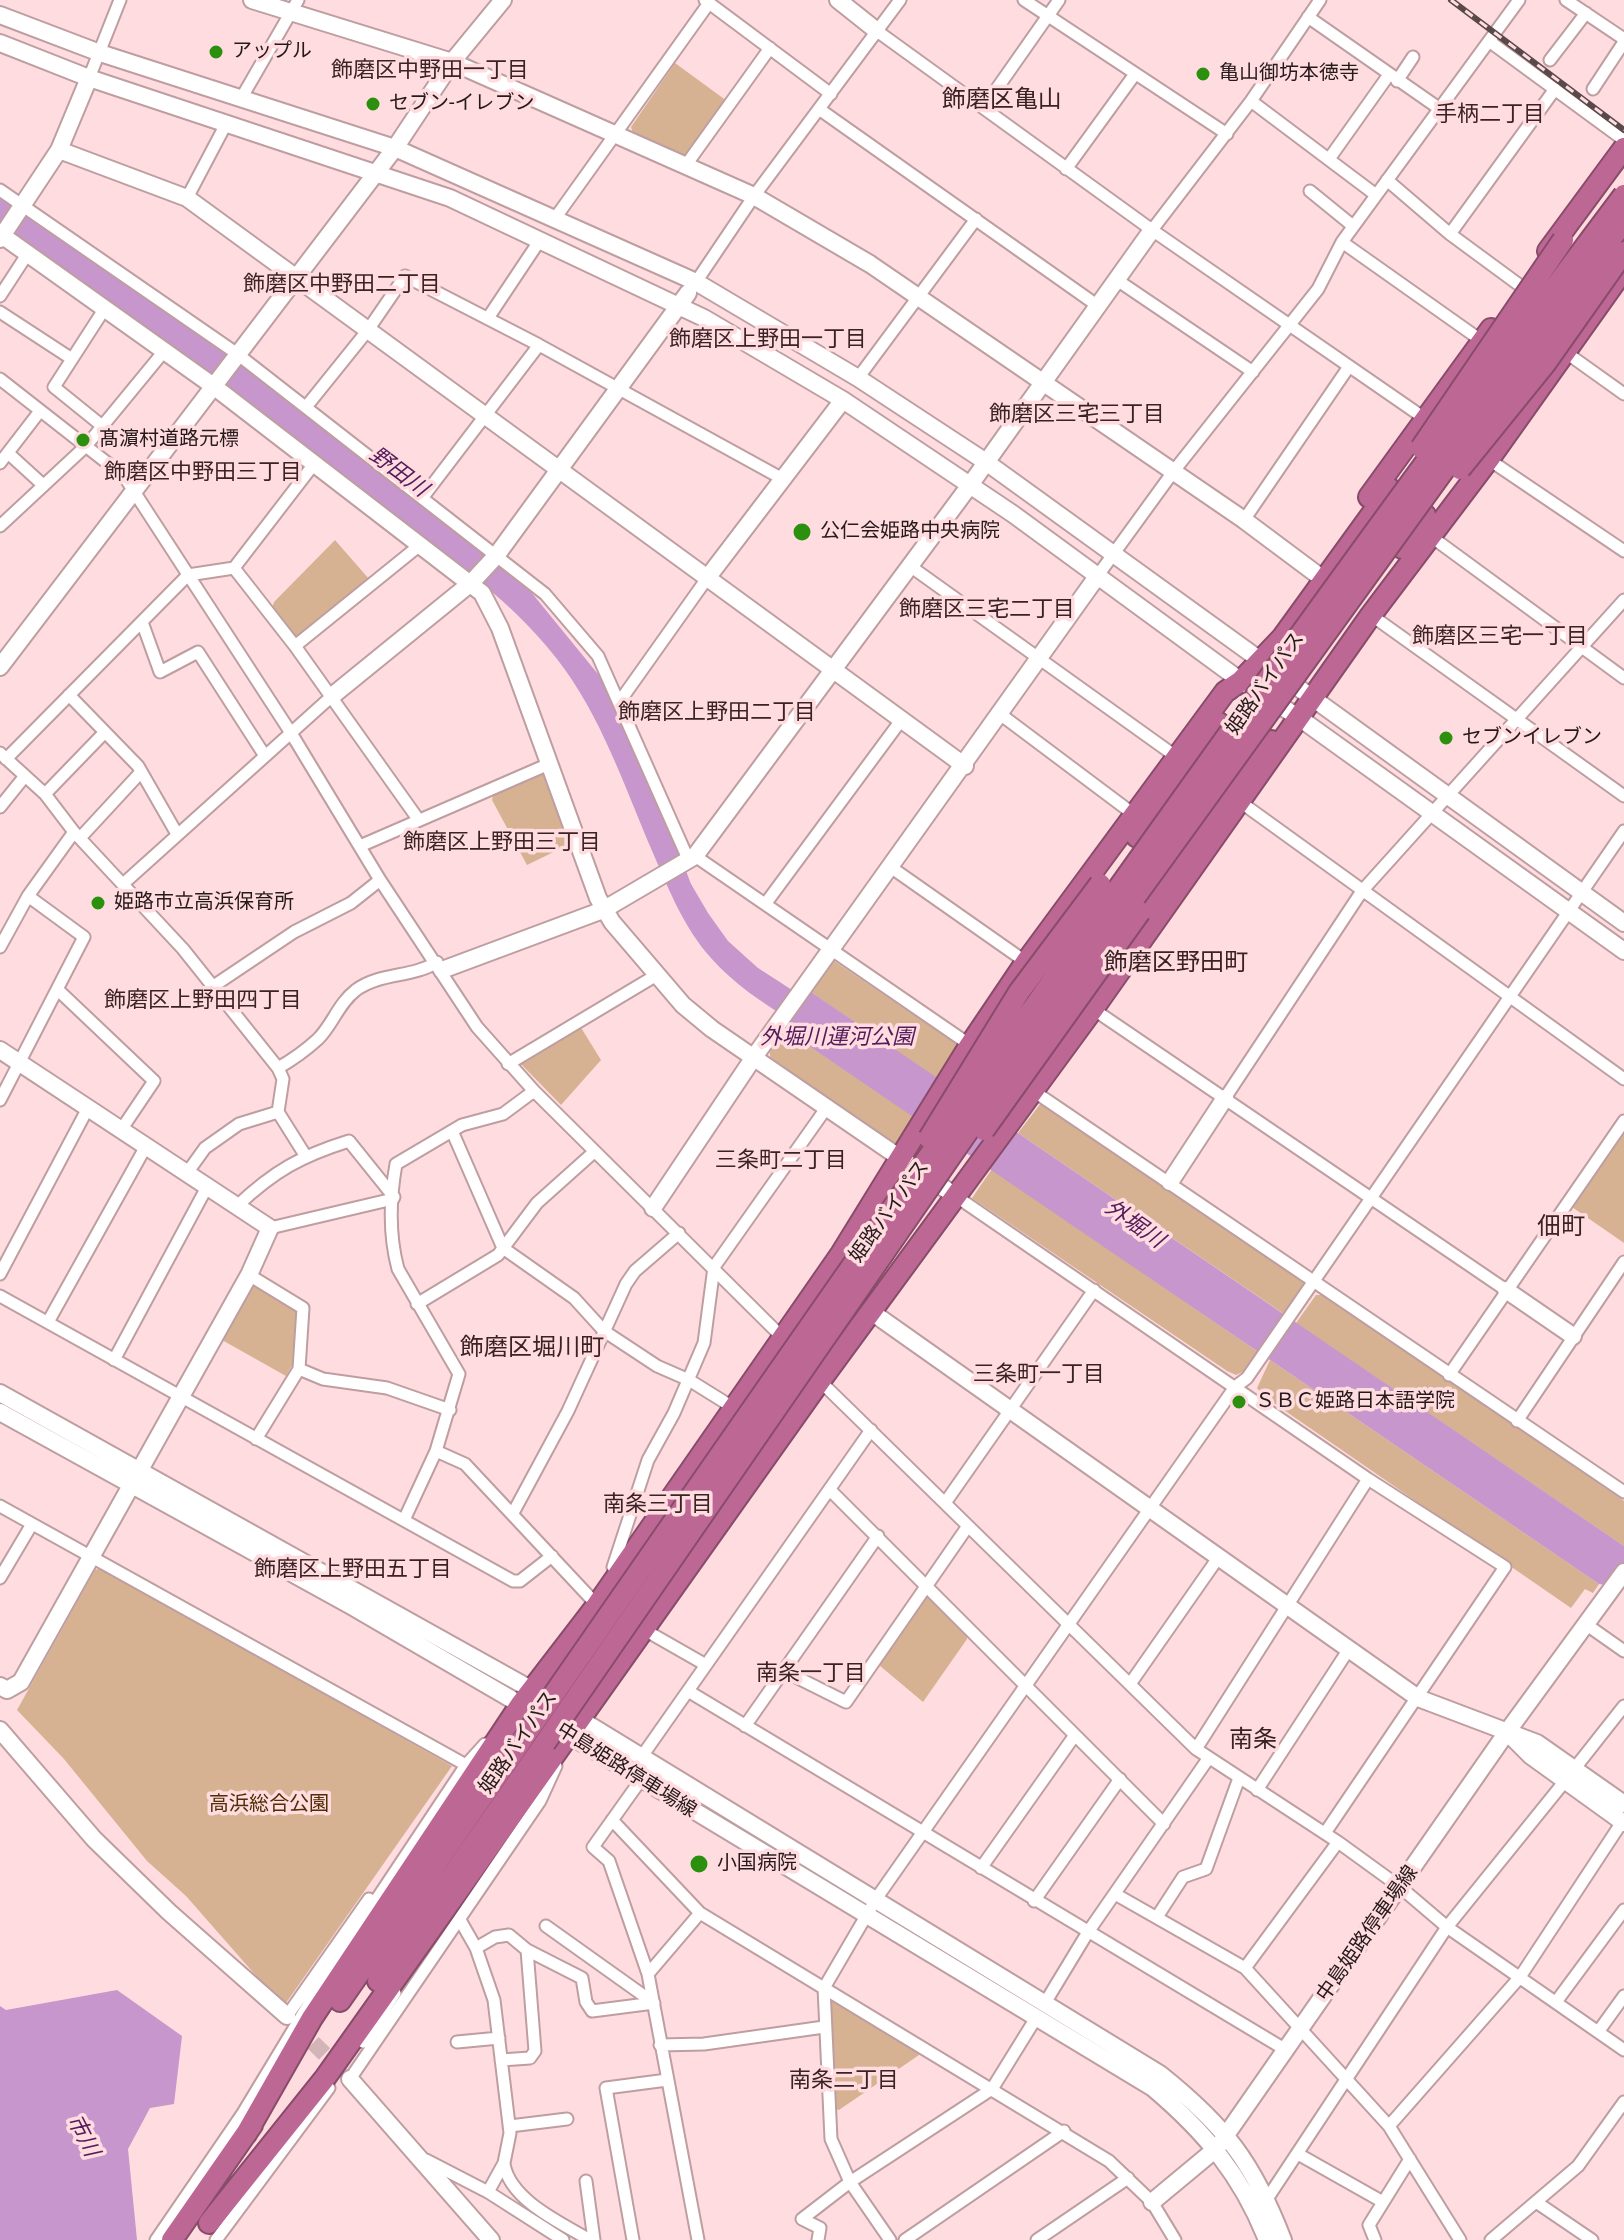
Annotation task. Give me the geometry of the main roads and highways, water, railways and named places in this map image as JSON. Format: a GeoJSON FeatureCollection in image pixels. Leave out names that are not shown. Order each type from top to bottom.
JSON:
{"type":"FeatureCollection","features":[{"type":"Feature","properties":{"kind":"highway"},"geometry":{"type":"LineString","coordinates":[[1482,351],[1506,309],[1624,148]]}},
{"type":"Feature","properties":{"kind":"highway"},"geometry":{"type":"LineString","coordinates":[[207,2234],[299,2078],[373,1926],[527,1698],[597,1605],[841,1254],[1026,962],[1137,816],[1225,692],[1241,681],[1282,638],[1390,489],[1482,351],[1624,159]]}},
{"type":"Feature","properties":{"kind":"highway"},"geometry":{"type":"LineString","coordinates":[[1258,660],[1272,633],[1425,419],[1624,180]]}},
{"type":"Feature","properties":{"kind":"highway","name":"姫路バイパス"},"geometry":{"type":"LineString","coordinates":[[537,1736],[873,1235],[1326,601],[1624,195]]}},
{"type":"Feature","properties":{"kind":"highway","name":"姫路バイパス"},"geometry":{"type":"LineString","coordinates":[[299,2078],[537,1736],[1159,861],[1624,221]]}},
{"type":"Feature","properties":{"kind":"highway"},"geometry":{"type":"LineString","coordinates":[[172,2240],[246,2134],[426,1937],[820,1381],[873,1313],[1093,1009],[1371,615],[1427,525],[1624,236]]}},
{"type":"Feature","properties":{"kind":"highway"},"geometry":{"type":"LineString","coordinates":[[1518,393],[1545,364],[1624,252]]}},
{"type":"Feature","properties":{"kind":"highway"},"geometry":{"type":"LineString","coordinates":[[1310,700],[1321,663],[1427,525],[1489,459],[1624,269]]}},
{"type":"Feature","properties":{"kind":"highway"},"geometry":{"type":"LineString","coordinates":[[873,1235],[951,1100],[1019,992],[1182,781],[1235,698],[1241,681]]}},
{"type":"Feature","properties":{"kind":"highway"},"geometry":{"type":"LineString","coordinates":[[926,1191],[951,1173],[1012,1094],[1242,768],[1298,717]]}},
{"type":"Feature","properties":{"kind":"highway"},"geometry":{"type":"LineString","coordinates":[[327,1974],[373,1926]]}},
{"type":"Feature","properties":{"kind":"water","name":"外堀川運河公園"},"geometry":{"type":"Polygon","coordinates":[[[0,196],[242,366],[531,592],[602,679],[640,751],[691,884],[728,941],[758,968],[806,999],[811,992],[1624,1546],[1624,1588],[1599,1584],[784,1029],[790,1020],[730,977],[693,934],[665,881],[587,704],[537,635],[493,592],[444,553],[186,359],[0,225],[0,196]]]}},
{"type":"Feature","properties":{"kind":"water","name":"市川"},"geometry":{"type":"Polygon","coordinates":[[[117,1990],[182,2036],[174,2104],[150,2108],[128,2149],[137,2240],[0,2240],[0,2006],[6,2010],[117,1990]]]}},
{"type":"Feature","properties":{"kind":"tunnel"},"geometry":{"type":"LineString","coordinates":[[296,2026],[350,2079]]}},
{"type":"Feature","properties":{"kind":"railway"},"geometry":{"type":"LineString","coordinates":[[1451,0],[1624,130]]}},
{"type":"Feature","properties":{"kind":"place","name":"アップル"},"geometry":{"type":"Point","coordinates":[216,52]}},
{"type":"Feature","properties":{"kind":"place","name":"亀山御坊本徳寺"},"geometry":{"type":"Point","coordinates":[1203,74]}},
{"type":"Feature","properties":{"kind":"place","name":"セブン-イレブン"},"geometry":{"type":"Point","coordinates":[373,104]}},
{"type":"Feature","properties":{"kind":"place","name":"髙濵村道路元標"},"geometry":{"type":"Point","coordinates":[83,440]}},
{"type":"Feature","properties":{"kind":"place","name":"公仁会姫路中央病院"},"geometry":{"type":"Point","coordinates":[802,532]}},
{"type":"Feature","properties":{"kind":"place","name":"セブンイレブン"},"geometry":{"type":"Point","coordinates":[1446,738]}},
{"type":"Feature","properties":{"kind":"place","name":"姫路市立高浜保育所"},"geometry":{"type":"Point","coordinates":[98,903]}},
{"type":"Feature","properties":{"kind":"place","name":"ＳＢＣ姫路日本語学院"},"geometry":{"type":"Point","coordinates":[1239,1402]}},
{"type":"Feature","properties":{"kind":"place","name":"小国病院"},"geometry":{"type":"Point","coordinates":[699,1864]}},
{"type":"Feature","properties":{"kind":"district","name":"飾磨区中野田一丁目"},"geometry":{"type":"Point","coordinates":[430,71]}},
{"type":"Feature","properties":{"kind":"district","name":"飾磨区亀山"},"geometry":{"type":"Point","coordinates":[1002,101]}},
{"type":"Feature","properties":{"kind":"district","name":"手柄二丁目"},"geometry":{"type":"Point","coordinates":[1490,115]}},
{"type":"Feature","properties":{"kind":"district","name":"飾磨区中野田二丁目"},"geometry":{"type":"Point","coordinates":[342,285]}},
{"type":"Feature","properties":{"kind":"district","name":"飾磨区上野田一丁目"},"geometry":{"type":"Point","coordinates":[768,340]}},
{"type":"Feature","properties":{"kind":"district","name":"飾磨区三宅三丁目"},"geometry":{"type":"Point","coordinates":[1077,415]}},
{"type":"Feature","properties":{"kind":"district","name":"飾磨区中野田三丁目"},"geometry":{"type":"Point","coordinates":[203,473]}},
{"type":"Feature","properties":{"kind":"district","name":"飾磨区三宅二丁目"},"geometry":{"type":"Point","coordinates":[987,610]}},
{"type":"Feature","properties":{"kind":"district","name":"飾磨区三宅一丁目"},"geometry":{"type":"Point","coordinates":[1500,637]}},
{"type":"Feature","properties":{"kind":"district","name":"飾磨区上野田二丁目"},"geometry":{"type":"Point","coordinates":[717,713]}},
{"type":"Feature","properties":{"kind":"district","name":"飾磨区上野田三丁目"},"geometry":{"type":"Point","coordinates":[502,843]}},
{"type":"Feature","properties":{"kind":"district","name":"飾磨区野田町"},"geometry":{"type":"Point","coordinates":[1176,964]}},
{"type":"Feature","properties":{"kind":"district","name":"飾磨区上野田四丁目"},"geometry":{"type":"Point","coordinates":[203,1001]}},
{"type":"Feature","properties":{"kind":"district","name":"三条町二丁目"},"geometry":{"type":"Point","coordinates":[781,1161]}},
{"type":"Feature","properties":{"kind":"district","name":"佃町"},"geometry":{"type":"Point","coordinates":[1561,1228]}},
{"type":"Feature","properties":{"kind":"district","name":"飾磨区堀川町"},"geometry":{"type":"Point","coordinates":[532,1349]}},
{"type":"Feature","properties":{"kind":"district","name":"三条町一丁目"},"geometry":{"type":"Point","coordinates":[1039,1375]}},
{"type":"Feature","properties":{"kind":"district","name":"南条三丁目"},"geometry":{"type":"Point","coordinates":[658,1505]}},
{"type":"Feature","properties":{"kind":"district","name":"飾磨区上野田五丁目"},"geometry":{"type":"Point","coordinates":[353,1570]}},
{"type":"Feature","properties":{"kind":"district","name":"南条一丁目"},"geometry":{"type":"Point","coordinates":[811,1674]}},
{"type":"Feature","properties":{"kind":"district","name":"南条"},"geometry":{"type":"Point","coordinates":[1253,1741]}},
{"type":"Feature","properties":{"kind":"district","name":"南条二丁目"},"geometry":{"type":"Point","coordinates":[844,2081]}},
{"type":"Feature","properties":{"kind":"water label","name":"野田川"},"geometry":{"type":"Point","coordinates":[398,473]}},
{"type":"Feature","properties":{"kind":"water label","name":"外堀川"},"geometry":{"type":"Point","coordinates":[1134,1225]}},
{"type":"Feature","properties":{"kind":"park label","name":"高浜総合公園"},"geometry":{"type":"Point","coordinates":[269,1805]}}]}
